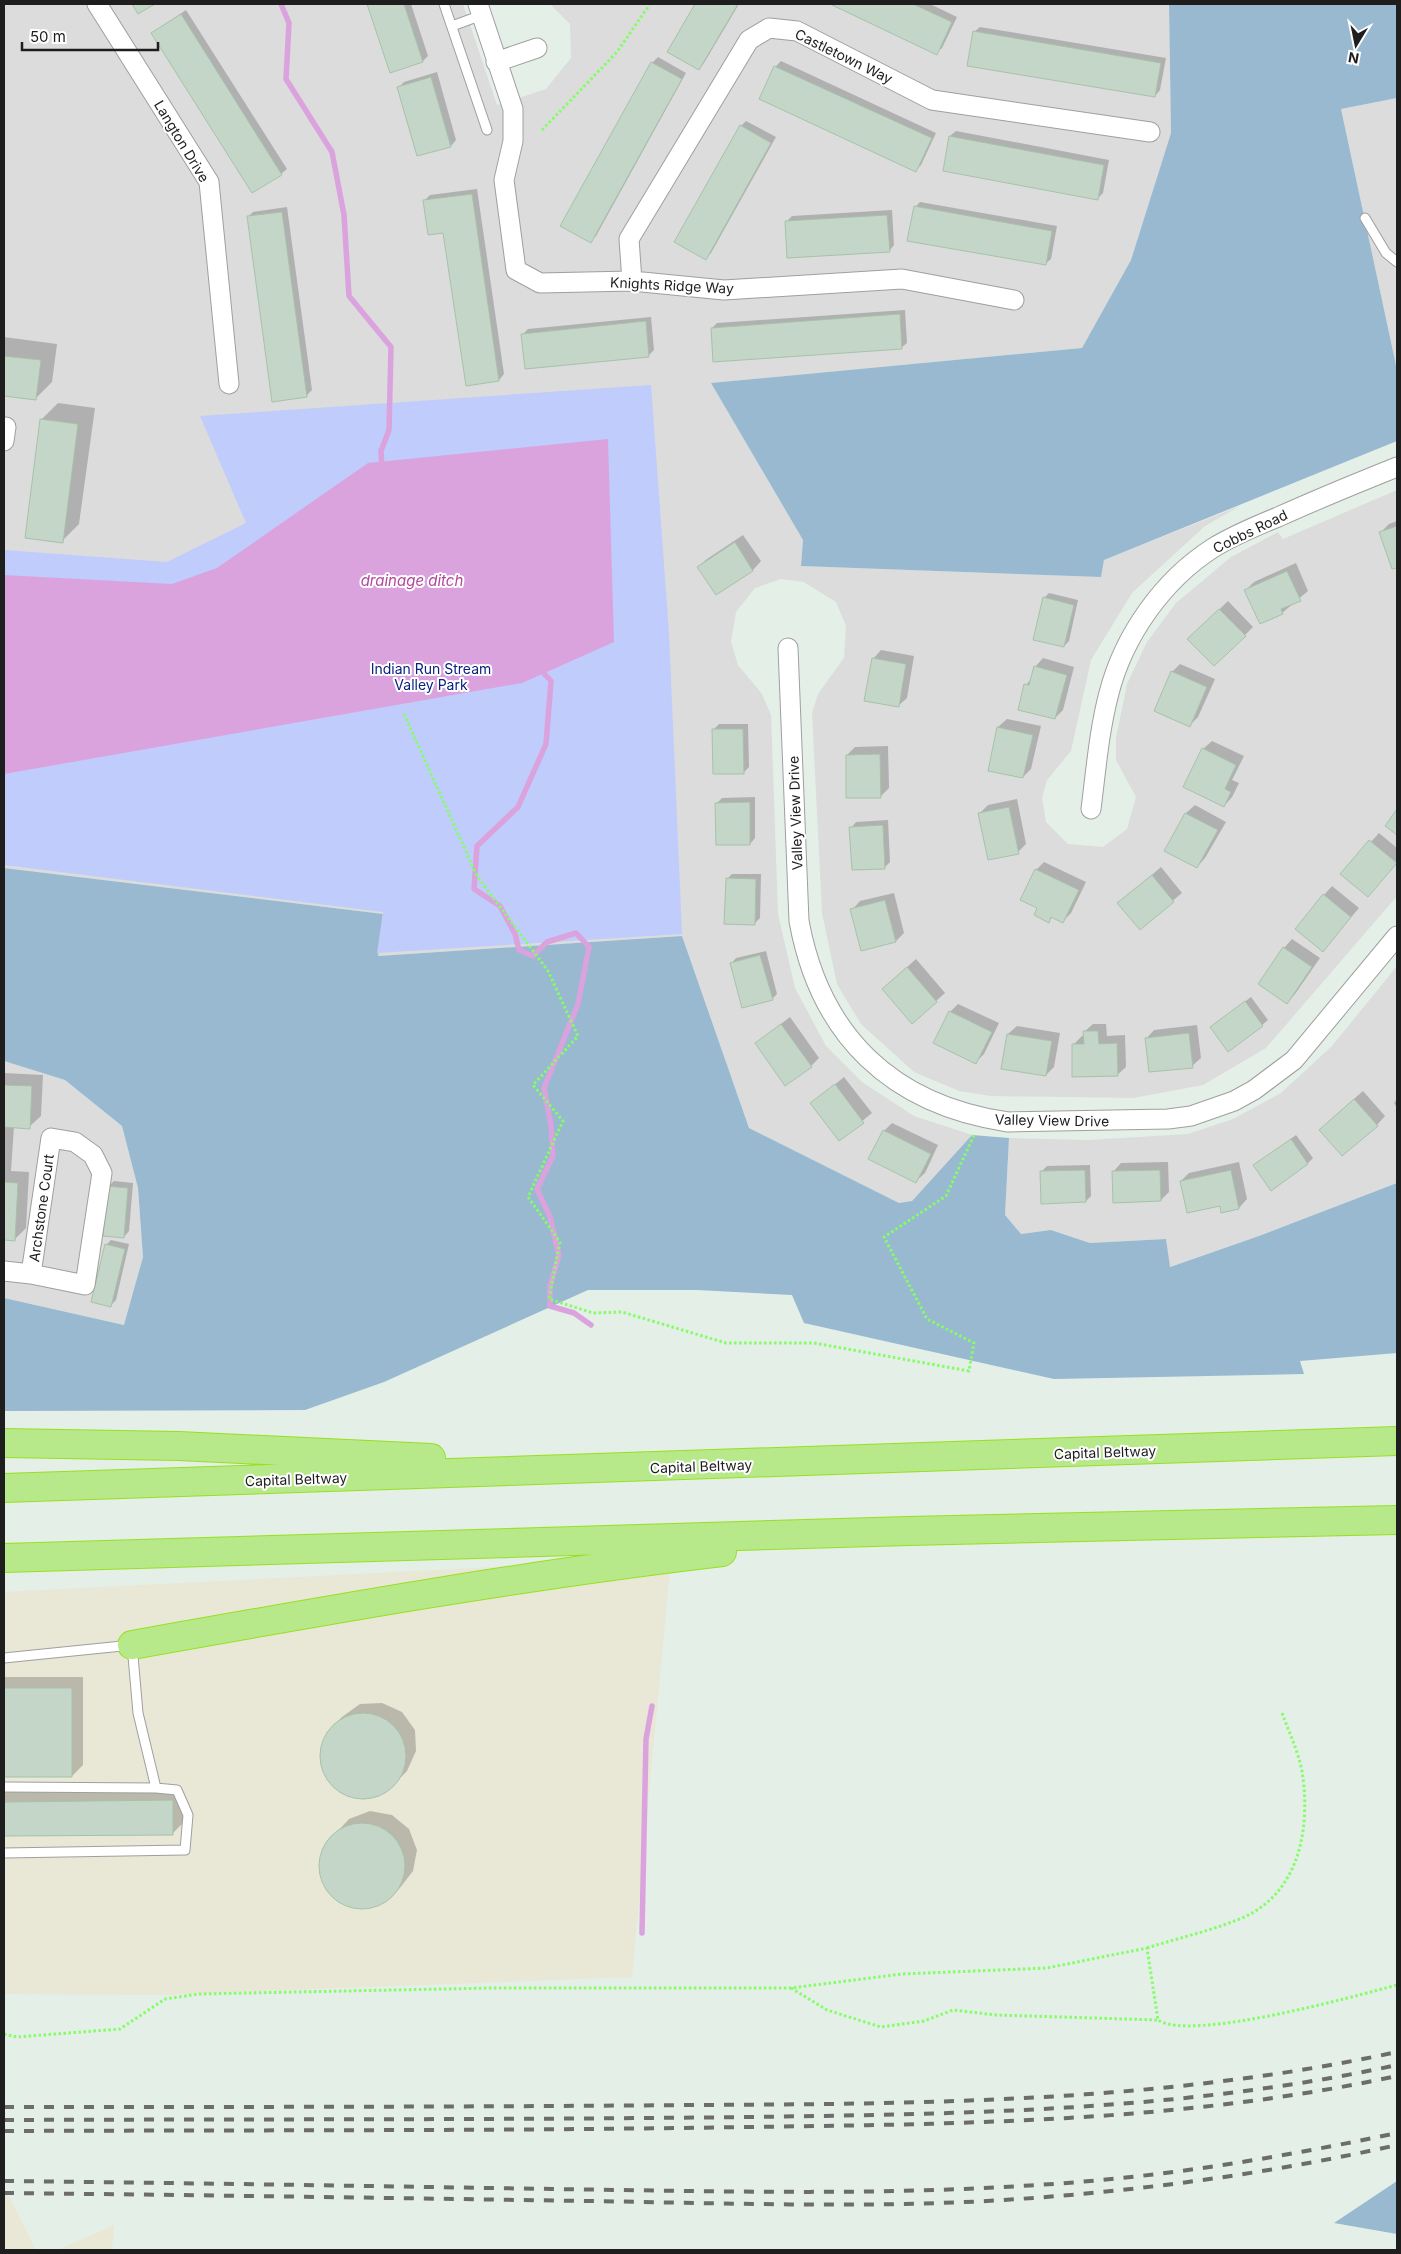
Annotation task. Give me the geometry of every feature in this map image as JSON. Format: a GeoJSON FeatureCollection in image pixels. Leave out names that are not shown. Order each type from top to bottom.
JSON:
{"type":"FeatureCollection","features":[{"type":"Feature","properties":{"kind":"highway","name":"Capital Beltway"},"geometry":{"type":"LineString","coordinates":[[4,1488],[1397,1441]]}},
{"type":"Feature","properties":{"kind":"highway"},"geometry":{"type":"LineString","coordinates":[[4,1443],[189,1446],[633,1468]]}},
{"type":"Feature","properties":{"kind":"highway"},"geometry":{"type":"LineString","coordinates":[[4,1558],[908,1531],[1397,1520]]}},
{"type":"Feature","properties":{"kind":"highway"},"geometry":{"type":"LineString","coordinates":[[132,1645],[368,1603],[548,1576],[671,1558],[908,1531]]}},
{"type":"Feature","properties":{"kind":"street","name":"Langton Drive"},"geometry":{"type":"LineString","coordinates":[[97,4],[210,182],[229,384]]}},
{"type":"Feature","properties":{"kind":"street","name":"Knights Ridge Way"},"geometry":{"type":"LineString","coordinates":[[480,9],[513,109],[514,141],[504,180],[516,270],[540,283],[632,280],[724,290],[902,279],[1014,300]]}},
{"type":"Feature","properties":{"kind":"street","name":"Castletown Way"},"geometry":{"type":"LineString","coordinates":[[632,280],[630,239],[749,40],[769,28],[797,31],[932,100],[1150,132]]}},
{"type":"Feature","properties":{"kind":"street"},"geometry":{"type":"LineString","coordinates":[[496,62],[537,48]]}},
{"type":"Feature","properties":{"kind":"street"},"geometry":{"type":"LineString","coordinates":[[4,427],[6,427],[4,441]]}},
{"type":"Feature","properties":{"kind":"street","name":"Cobbs Road"},"geometry":{"type":"LineString","coordinates":[[1091,809],[1101,734],[1109,692],[1117,669],[1127,644],[1141,622],[1172,583],[1198,559],[1232,537],[1397,467]]}},
{"type":"Feature","properties":{"kind":"street","name":"Valley View Drive"},"geometry":{"type":"LineString","coordinates":[[788,648],[799,921],[804,949],[814,980],[842,1029],[880,1070],[904,1087],[930,1101],[982,1118],[1031,1122],[1168,1119],[1191,1116],[1234,1101],[1254,1090],[1294,1060],[1397,936]]}},
{"type":"Feature","properties":{"kind":"street","name":"Archstone Court"},"geometry":{"type":"LineString","coordinates":[[4,1271],[31,1274],[85,1285],[102,1173],[93,1154],[75,1142],[51,1138],[31,1274]]}},
{"type":"Feature","properties":{"kind":"lane"},"geometry":{"type":"LineString","coordinates":[[444,4],[487,130]]}},
{"type":"Feature","properties":{"kind":"lane"},"geometry":{"type":"LineString","coordinates":[[452,26],[480,9]]}},
{"type":"Feature","properties":{"kind":"lane"},"geometry":{"type":"LineString","coordinates":[[1365,218],[1386,253],[1397,262]]}},
{"type":"Feature","properties":{"kind":"lane"},"geometry":{"type":"LineString","coordinates":[[4,1658],[132,1645],[138,1713],[156,1788]]}},
{"type":"Feature","properties":{"kind":"lane"},"geometry":{"type":"LineString","coordinates":[[4,1787],[156,1788],[178,1790],[188,1815],[185,1850],[4,1853]]}},
{"type":"Feature","properties":{"kind":"path"},"geometry":{"type":"LineString","coordinates":[[542,130],[618,52],[650,4]]}},
{"type":"Feature","properties":{"kind":"path"},"geometry":{"type":"LineString","coordinates":[[404,714],[476,876],[548,971],[578,1036],[533,1085],[563,1121],[528,1198],[560,1242],[550,1299],[593,1313],[622,1312],[726,1343],[814,1343],[970,1371],[974,1343],[927,1319],[884,1237],[946,1196],[982,1118]]}},
{"type":"Feature","properties":{"kind":"path"},"geometry":{"type":"LineString","coordinates":[[4,2034],[18,2036],[120,2029],[165,1999],[199,1994],[492,1988],[791,1988],[902,1974],[1047,1968],[1146,1948],[1243,1918],[1270,1900],[1287,1880],[1301,1848],[1306,1812],[1302,1770],[1295,1744],[1282,1713]]}},
{"type":"Feature","properties":{"kind":"path"},"geometry":{"type":"LineString","coordinates":[[1146,1948],[1158,2020]]}},
{"type":"Feature","properties":{"kind":"path"},"geometry":{"type":"LineString","coordinates":[[791,1988],[827,2010],[881,2026],[924,2021],[953,2010],[996,2015],[1158,2020],[1165,2024],[1192,2027],[1281,2014],[1397,1985]]}},
{"type":"Feature","properties":{"kind":"shaded area"},"geometry":{"type":"Polygon","coordinates":[[[4,4],[463,4],[497,105],[546,89],[571,58],[570,24],[550,4],[1169,4],[1171,133],[1131,260],[1082,348],[711,383],[803,540],[801,566],[1101,577],[1104,560],[1240,506],[1205,526],[1132,593],[1091,660],[1071,751],[1047,780],[1042,798],[1046,822],[1068,844],[1103,847],[1127,829],[1136,797],[1116,760],[1116,738],[1127,684],[1147,642],[1176,603],[1231,557],[1278,532],[1283,539],[1397,490],[1397,896],[1266,1048],[1203,1085],[1133,1098],[991,1096],[959,1091],[914,1072],[861,1024],[837,984],[822,913],[812,713],[818,694],[844,658],[846,626],[836,602],[804,582],[781,579],[755,588],[736,612],[731,642],[738,665],[762,694],[771,715],[778,914],[795,988],[826,1046],[862,1082],[914,1116],[972,1135],[912,1201],[899,1203],[749,1128],[682,936],[377,956],[383,914],[4,868],[4,4]]]}},
{"type":"Feature","properties":{"kind":"shaded area"},"geometry":{"type":"Polygon","coordinates":[[[1169,4],[1397,4],[1397,98],[1341,109],[1397,370],[1397,441],[1104,560],[1101,577],[801,566],[803,540],[711,383],[1082,348],[1131,260],[1171,133],[1169,4]]]}},
{"type":"Feature","properties":{"kind":"shaded area"},"geometry":{"type":"Polygon","coordinates":[[[1397,98],[1397,370],[1341,109],[1397,98]]]}},
{"type":"Feature","properties":{"kind":"shaded area"},"geometry":{"type":"Polygon","coordinates":[[[4,868],[383,914],[378,956],[682,936],[749,1128],[899,1203],[912,1201],[972,1135],[1009,1138],[1005,1215],[1021,1234],[1051,1230],[1090,1243],[1166,1239],[1170,1267],[1259,1236],[1397,1183],[1397,1353],[1300,1361],[1304,1374],[1054,1379],[804,1323],[792,1295],[697,1290],[588,1290],[384,1382],[305,1410],[4,1411],[4,1298],[124,1325],[143,1257],[138,1188],[122,1126],[65,1080],[4,1061],[4,868]]]}},
{"type":"Feature","properties":{"kind":"shaded area"},"geometry":{"type":"Polygon","coordinates":[[[1397,966],[1397,1183],[1259,1236],[1169,1267],[1166,1239],[1090,1243],[1052,1230],[1021,1234],[1005,1215],[1009,1138],[1088,1140],[1188,1134],[1233,1119],[1281,1093],[1332,1046],[1397,966]]]}},
{"type":"Feature","properties":{"kind":"shaded area"},"geometry":{"type":"Polygon","coordinates":[[[4,1061],[65,1080],[122,1126],[138,1188],[143,1257],[125,1325],[4,1298],[4,1061]]]}},
{"type":"Feature","properties":{"kind":"shaded area"},"geometry":{"type":"Polygon","coordinates":[[[671,1558],[632,1977],[158,1995],[4,1994],[4,1592],[671,1558]]]}},
{"type":"Feature","properties":{"kind":"shaded area"},"geometry":{"type":"Polygon","coordinates":[[[1397,2181],[1397,2234],[1334,2223],[1397,2181]]]}},
{"type":"Feature","properties":{"kind":"shaded area"},"geometry":{"type":"Polygon","coordinates":[[[5,2188],[36,2250],[4,2250],[5,2188]]]}},
{"type":"Feature","properties":{"kind":"shaded area"},"geometry":{"type":"Polygon","coordinates":[[[114,2225],[112,2250],[58,2250],[114,2225]]]}},
{"type":"Feature","properties":{"kind":"green space","name":"Indian Run Stream Valley Park"},"geometry":{"type":"Polygon","coordinates":[[[651,385],[669,633],[682,934],[377,953],[383,912],[4,865],[4,550],[167,562],[246,523],[200,416],[651,385]]]}},
{"type":"Feature","properties":{"kind":"water","name":"drainage ditch"},"geometry":{"type":"Polygon","coordinates":[[[608,439],[614,642],[522,683],[4,774],[4,575],[172,584],[217,568],[368,463],[608,439]]]}},
{"type":"Feature","properties":{"kind":"building"},"geometry":{"type":"Polygon","coordinates":[[[132,4],[155,4],[138,14],[132,4]]]}},
{"type":"Feature","properties":{"kind":"building"},"geometry":{"type":"Polygon","coordinates":[[[367,4],[404,4],[423,62],[390,73],[367,4]]]}},
{"type":"Feature","properties":{"kind":"building"},"geometry":{"type":"Polygon","coordinates":[[[695,4],[738,4],[699,70],[667,52],[695,4]]]}},
{"type":"Feature","properties":{"kind":"building"},"geometry":{"type":"Polygon","coordinates":[[[830,4],[913,4],[952,22],[937,55],[830,4]]]}},
{"type":"Feature","properties":{"kind":"building"},"geometry":{"type":"Polygon","coordinates":[[[181,14],[282,175],[252,193],[151,33],[181,14]]]}},
{"type":"Feature","properties":{"kind":"building"},"geometry":{"type":"Polygon","coordinates":[[[973,31],[1161,63],[1155,97],[967,66],[973,31]]]}},
{"type":"Feature","properties":{"kind":"building"},"geometry":{"type":"Polygon","coordinates":[[[651,62],[682,79],[591,243],[560,226],[651,62]]]}},
{"type":"Feature","properties":{"kind":"building"},"geometry":{"type":"Polygon","coordinates":[[[774,66],[932,138],[916,172],[759,99],[774,66]]]}},
{"type":"Feature","properties":{"kind":"building"},"geometry":{"type":"Polygon","coordinates":[[[431,77],[451,147],[417,156],[397,87],[431,77]]]}},
{"type":"Feature","properties":{"kind":"building"},"geometry":{"type":"Polygon","coordinates":[[[740,125],[771,143],[706,260],[674,242],[740,125]]]}},
{"type":"Feature","properties":{"kind":"building"},"geometry":{"type":"Polygon","coordinates":[[[949,136],[1104,165],[1098,200],[943,171],[949,136]]]}},
{"type":"Feature","properties":{"kind":"building"},"geometry":{"type":"Polygon","coordinates":[[[472,194],[499,381],[466,386],[443,233],[428,235],[423,200],[472,194]]]}},
{"type":"Feature","properties":{"kind":"building"},"geometry":{"type":"Polygon","coordinates":[[[914,206],[1052,231],[1046,265],[907,241],[914,206]]]}},
{"type":"Feature","properties":{"kind":"building"},"geometry":{"type":"Polygon","coordinates":[[[282,212],[307,397],[272,402],[247,216],[282,212]]]}},
{"type":"Feature","properties":{"kind":"building"},"geometry":{"type":"Polygon","coordinates":[[[887,215],[890,252],[787,258],[785,221],[887,215]]]}},
{"type":"Feature","properties":{"kind":"building"},"geometry":{"type":"Polygon","coordinates":[[[900,314],[902,349],[713,362],[711,328],[900,314]]]}},
{"type":"Feature","properties":{"kind":"building"},"geometry":{"type":"Polygon","coordinates":[[[646,321],[649,357],[525,369],[521,334],[646,321]]]}},
{"type":"Feature","properties":{"kind":"building"},"geometry":{"type":"Polygon","coordinates":[[[4,356],[41,360],[36,400],[4,396],[4,356]]]}},
{"type":"Feature","properties":{"kind":"building"},"geometry":{"type":"Polygon","coordinates":[[[40,419],[78,424],[63,543],[25,538],[40,419]]]}},
{"type":"Feature","properties":{"kind":"building"},"geometry":{"type":"Polygon","coordinates":[[[1397,526],[1397,568],[1392,569],[1379,532],[1397,526]]]}},
{"type":"Feature","properties":{"kind":"building"},"geometry":{"type":"Polygon","coordinates":[[[735,542],[753,571],[716,595],[697,567],[735,542]]]}},
{"type":"Feature","properties":{"kind":"building"},"geometry":{"type":"Polygon","coordinates":[[[1287,571],[1301,601],[1281,609],[1283,614],[1260,624],[1244,590],[1287,571]]]}},
{"type":"Feature","properties":{"kind":"building"},"geometry":{"type":"Polygon","coordinates":[[[1043,597],[1074,605],[1064,647],[1033,640],[1043,597]]]}},
{"type":"Feature","properties":{"kind":"building"},"geometry":{"type":"Polygon","coordinates":[[[1219,609],[1246,636],[1214,666],[1187,639],[1219,609]]]}},
{"type":"Feature","properties":{"kind":"building"},"geometry":{"type":"Polygon","coordinates":[[[872,658],[906,664],[899,707],[864,701],[872,658]]]}},
{"type":"Feature","properties":{"kind":"building"},"geometry":{"type":"Polygon","coordinates":[[[1034,666],[1067,675],[1055,719],[1018,710],[1024,684],[1029,685],[1034,666]]]}},
{"type":"Feature","properties":{"kind":"building"},"geometry":{"type":"Polygon","coordinates":[[[1171,671],[1207,687],[1190,727],[1154,711],[1171,671]]]}},
{"type":"Feature","properties":{"kind":"building"},"geometry":{"type":"Polygon","coordinates":[[[997,727],[1033,735],[1023,778],[988,771],[997,727]]]}},
{"type":"Feature","properties":{"kind":"building"},"geometry":{"type":"Polygon","coordinates":[[[712,729],[743,729],[744,774],[713,774],[712,729]]]}},
{"type":"Feature","properties":{"kind":"building"},"geometry":{"type":"Polygon","coordinates":[[[1202,748],[1236,765],[1225,789],[1231,792],[1224,807],[1183,787],[1202,748]]]}},
{"type":"Feature","properties":{"kind":"building"},"geometry":{"type":"Polygon","coordinates":[[[880,754],[881,798],[846,798],[846,755],[880,754]]]}},
{"type":"Feature","properties":{"kind":"building"},"geometry":{"type":"Polygon","coordinates":[[[750,802],[750,845],[716,845],[715,803],[750,802]]]}},
{"type":"Feature","properties":{"kind":"building"},"geometry":{"type":"Polygon","coordinates":[[[1009,807],[1019,854],[988,860],[978,813],[1009,807]]]}},
{"type":"Feature","properties":{"kind":"building"},"geometry":{"type":"Polygon","coordinates":[[[1397,809],[1397,835],[1385,826],[1397,809]]]}},
{"type":"Feature","properties":{"kind":"building"},"geometry":{"type":"Polygon","coordinates":[[[1185,813],[1218,830],[1197,868],[1164,851],[1185,813]]]}},
{"type":"Feature","properties":{"kind":"building"},"geometry":{"type":"Polygon","coordinates":[[[883,825],[885,869],[852,870],[849,827],[883,825]]]}},
{"type":"Feature","properties":{"kind":"building"},"geometry":{"type":"Polygon","coordinates":[[[1369,840],[1397,863],[1368,897],[1340,874],[1369,840]]]}},
{"type":"Feature","properties":{"kind":"building"},"geometry":{"type":"Polygon","coordinates":[[[1035,869],[1079,890],[1063,923],[1051,917],[1049,923],[1034,915],[1037,908],[1020,900],[1035,869]]]}},
{"type":"Feature","properties":{"kind":"building"},"geometry":{"type":"Polygon","coordinates":[[[1152,875],[1174,902],[1140,930],[1117,903],[1152,875]]]}},
{"type":"Feature","properties":{"kind":"building"},"geometry":{"type":"Polygon","coordinates":[[[726,878],[756,879],[755,925],[724,924],[726,878]]]}},
{"type":"Feature","properties":{"kind":"building"},"geometry":{"type":"Polygon","coordinates":[[[1323,894],[1351,917],[1323,952],[1295,929],[1323,894]]]}},
{"type":"Feature","properties":{"kind":"building"},"geometry":{"type":"Polygon","coordinates":[[[885,900],[896,942],[861,951],[850,909],[885,900]]]}},
{"type":"Feature","properties":{"kind":"building"},"geometry":{"type":"Polygon","coordinates":[[[1283,947],[1312,967],[1287,1004],[1258,984],[1283,947]]]}},
{"type":"Feature","properties":{"kind":"building"},"geometry":{"type":"Polygon","coordinates":[[[760,955],[773,1000],[742,1008],[730,963],[760,955]]]}},
{"type":"Feature","properties":{"kind":"building"},"geometry":{"type":"Polygon","coordinates":[[[907,967],[937,1002],[912,1024],[882,989],[907,967]]]}},
{"type":"Feature","properties":{"kind":"building"},"geometry":{"type":"Polygon","coordinates":[[[1245,1001],[1263,1026],[1228,1052],[1210,1027],[1245,1001]]]}},
{"type":"Feature","properties":{"kind":"building"},"geometry":{"type":"Polygon","coordinates":[[[949,1011],[992,1032],[976,1064],[933,1043],[949,1011]]]}},
{"type":"Feature","properties":{"kind":"building"},"geometry":{"type":"Polygon","coordinates":[[[781,1024],[812,1067],[785,1086],[755,1043],[781,1024]]]}},
{"type":"Feature","properties":{"kind":"building"},"geometry":{"type":"Polygon","coordinates":[[[1083,1031],[1098,1031],[1099,1044],[1117,1043],[1118,1076],[1072,1077],[1072,1044],[1084,1044],[1083,1031]]]}},
{"type":"Feature","properties":{"kind":"building"},"geometry":{"type":"Polygon","coordinates":[[[1189,1033],[1193,1068],[1149,1072],[1145,1038],[1189,1033]]]}},
{"type":"Feature","properties":{"kind":"building"},"geometry":{"type":"Polygon","coordinates":[[[1007,1034],[1052,1041],[1046,1076],[1001,1069],[1007,1034]]]}},
{"type":"Feature","properties":{"kind":"building"},"geometry":{"type":"Polygon","coordinates":[[[835,1084],[864,1123],[839,1141],[810,1103],[835,1084]]]}},
{"type":"Feature","properties":{"kind":"building"},"geometry":{"type":"Polygon","coordinates":[[[4,1085],[32,1086],[30,1129],[4,1127],[4,1085]]]}},
{"type":"Feature","properties":{"kind":"building"},"geometry":{"type":"Polygon","coordinates":[[[1354,1099],[1378,1126],[1342,1156],[1319,1130],[1354,1099]]]}},
{"type":"Feature","properties":{"kind":"building"},"geometry":{"type":"Polygon","coordinates":[[[883,1130],[931,1154],[916,1183],[868,1159],[883,1130]]]}},
{"type":"Feature","properties":{"kind":"building"},"geometry":{"type":"Polygon","coordinates":[[[1291,1139],[1308,1164],[1271,1191],[1253,1165],[1291,1139]]]}},
{"type":"Feature","properties":{"kind":"building"},"geometry":{"type":"Polygon","coordinates":[[[1085,1170],[1086,1202],[1041,1204],[1040,1171],[1085,1170]]]}},
{"type":"Feature","properties":{"kind":"building"},"geometry":{"type":"Polygon","coordinates":[[[1160,1170],[1161,1201],[1113,1203],[1112,1171],[1160,1170]]]}},
{"type":"Feature","properties":{"kind":"building"},"geometry":{"type":"Polygon","coordinates":[[[1231,1170],[1239,1209],[1221,1213],[1220,1206],[1187,1213],[1180,1181],[1231,1170]]]}},
{"type":"Feature","properties":{"kind":"building"},"geometry":{"type":"Polygon","coordinates":[[[4,1182],[18,1183],[15,1241],[4,1240],[4,1182]]]}},
{"type":"Feature","properties":{"kind":"building"},"geometry":{"type":"Polygon","coordinates":[[[107,1186],[128,1188],[124,1238],[103,1236],[107,1186]]]}},
{"type":"Feature","properties":{"kind":"building"},"geometry":{"type":"Polygon","coordinates":[[[105,1244],[125,1249],[111,1307],[91,1302],[105,1244]]]}},
{"type":"Feature","properties":{"kind":"building"},"geometry":{"type":"Polygon","coordinates":[[[4,1688],[72,1688],[72,1777],[4,1777],[4,1688]]]}},
{"type":"Feature","properties":{"kind":"building"},"geometry":{"type":"Polygon","coordinates":[[[363,1713],[379,1717],[393,1726],[402,1740],[406,1756],[402,1772],[393,1786],[379,1795],[363,1799],[347,1795],[333,1786],[324,1772],[320,1756],[324,1740],[333,1726],[347,1717],[363,1713]]]}},
{"type":"Feature","properties":{"kind":"building"},"geometry":{"type":"Polygon","coordinates":[[[173,1800],[173,1835],[4,1836],[4,1802],[173,1800]]]}},
{"type":"Feature","properties":{"kind":"building"},"geometry":{"type":"Polygon","coordinates":[[[362,1823],[378,1826],[386,1830],[398,1842],[402,1850],[405,1866],[402,1882],[398,1890],[386,1902],[378,1906],[362,1909],[346,1906],[338,1902],[326,1890],[322,1882],[319,1866],[322,1850],[326,1842],[338,1830],[346,1826],[362,1823]]]}},
{"type":"Feature","properties":{"kind":"waterway"},"geometry":{"type":"LineString","coordinates":[[281,4],[289,23],[286,79],[332,152],[344,215],[349,296],[391,347],[389,430],[381,451],[382,469]]}},
{"type":"Feature","properties":{"kind":"waterway"},"geometry":{"type":"LineString","coordinates":[[539,668],[551,681],[546,744],[518,807],[477,846],[474,889],[500,906],[515,934],[519,950],[533,956],[547,942],[576,933],[589,947],[578,1004],[544,1088],[551,1125],[553,1156],[537,1189],[550,1217],[559,1255],[550,1286],[550,1306],[574,1313],[591,1325]]}},
{"type":"Feature","properties":{"kind":"waterway"},"geometry":{"type":"LineString","coordinates":[[642,1933],[646,1739],[652,1706]]}},
{"type":"Feature","properties":{"kind":"railway"},"geometry":{"type":"LineString","coordinates":[[4,2107],[606,2106],[958,2101],[1046,2097],[1222,2081],[1310,2069],[1397,2052]]}},
{"type":"Feature","properties":{"kind":"railway"},"geometry":{"type":"LineString","coordinates":[[4,2120],[655,2118],[829,2116],[993,2111],[1155,2101],[1236,2092],[1317,2080],[1397,2065]]}},
{"type":"Feature","properties":{"kind":"railway"},"geometry":{"type":"LineString","coordinates":[[4,2131],[562,2129],[992,2122],[1155,2112],[1236,2103],[1317,2091],[1397,2076]]}},
{"type":"Feature","properties":{"kind":"railway"},"geometry":{"type":"LineString","coordinates":[[4,2181],[733,2192],[915,2191],[1082,2182],[1172,2172],[1263,2159],[1397,2133]]}},
{"type":"Feature","properties":{"kind":"railway"},"geometry":{"type":"LineString","coordinates":[[4,2193],[787,2204],[937,2203],[1039,2198],[1142,2188],[1245,2174],[1397,2145]]}}]}
